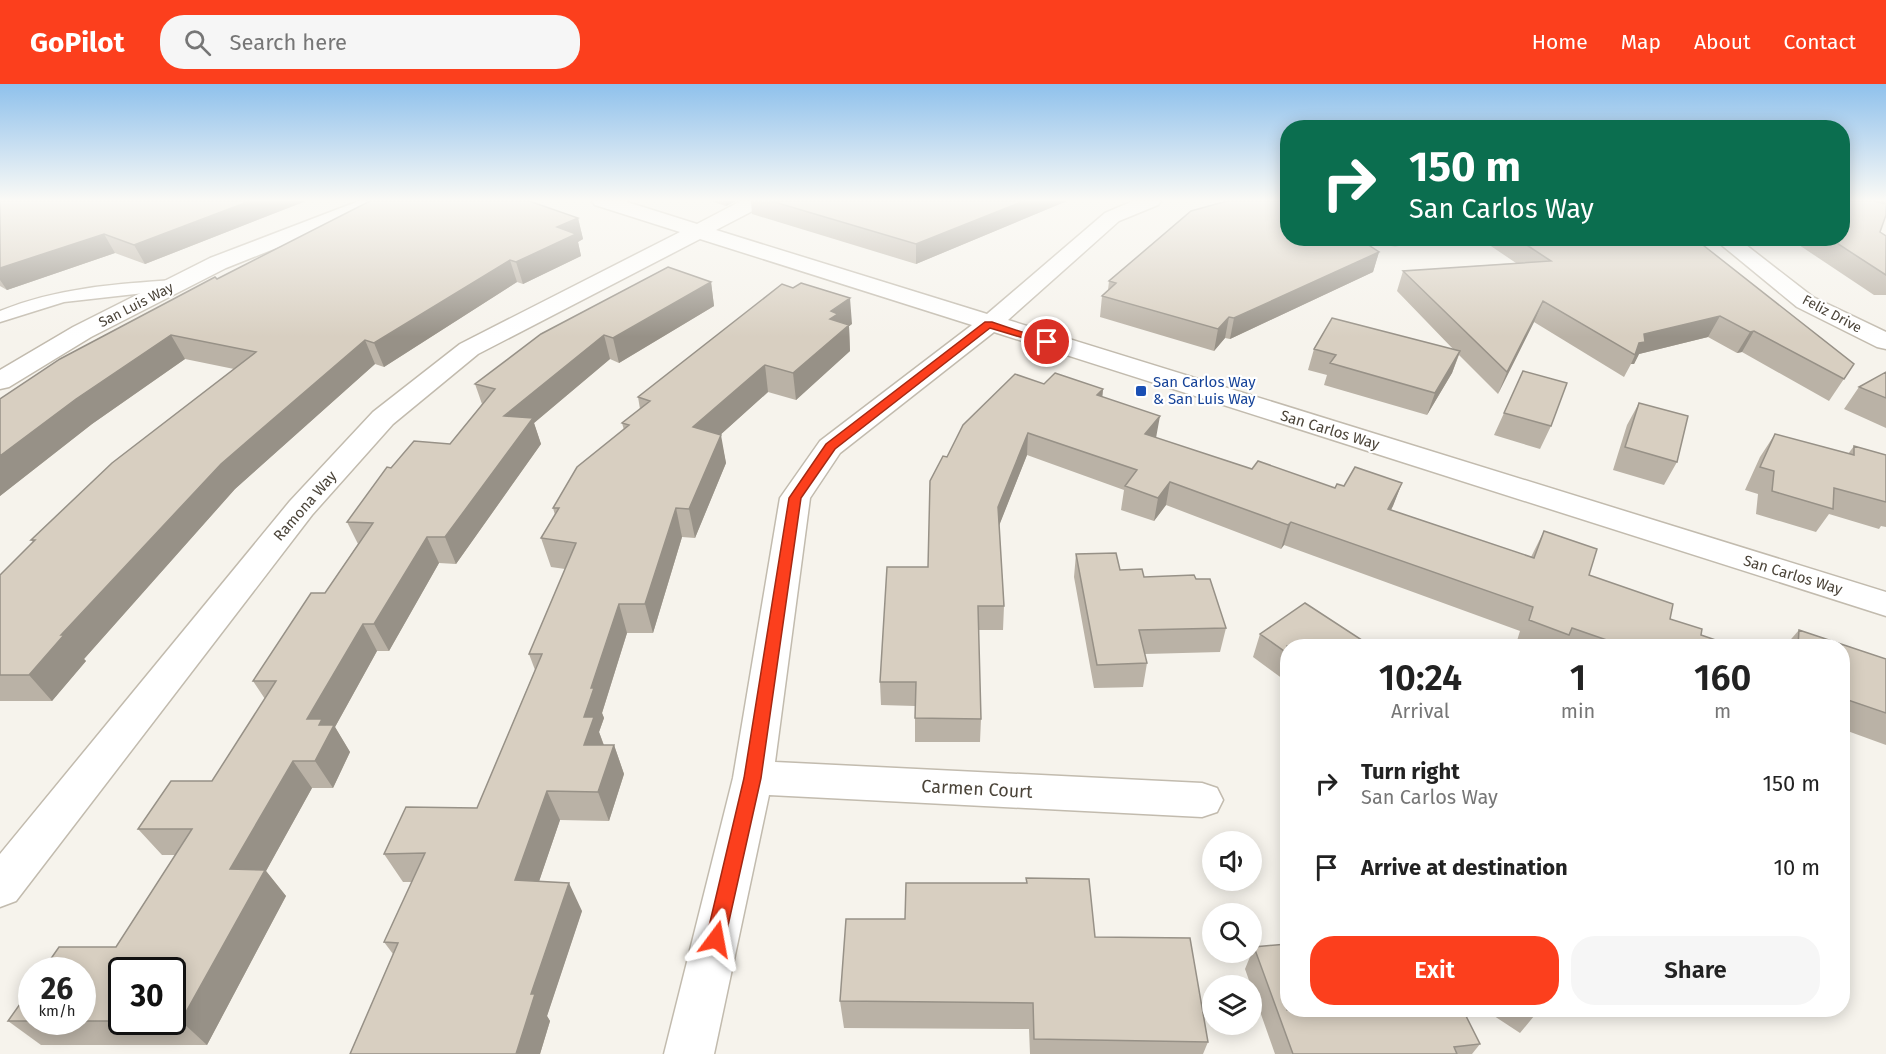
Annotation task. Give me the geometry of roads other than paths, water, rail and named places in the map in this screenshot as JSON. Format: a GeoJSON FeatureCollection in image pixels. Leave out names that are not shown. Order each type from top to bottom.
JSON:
{"type":"FeatureCollection","features":[{"type":"Feature","properties":{"kind":"street","name":"San Luis Way"},"geometry":{"type":"LineString","coordinates":[[0,381],[82,332],[218,263],[261,246]]}},
{"type":"Feature","properties":{"kind":"street","name":"Ramona Way"},"geometry":{"type":"LineString","coordinates":[[0,887],[301,508],[383,418],[469,349],[673,246]]}},
{"type":"Feature","properties":{"kind":"street","name":"San Carlos Way"},"geometry":{"type":"LineString","coordinates":[[746,246],[1886,604]]}},
{"type":"Feature","properties":{"kind":"street"},"geometry":{"type":"LineString","coordinates":[[689,1054],[753,778],[795,498],[830,447],[989,324],[1079,246]]}},
{"type":"Feature","properties":{"kind":"street","name":"Feliz Drive"},"geometry":{"type":"LineString","coordinates":[[1733,246],[1805,302],[1886,342]]}},
{"type":"Feature","properties":{"kind":"street","name":"Carmen Court"},"geometry":{"type":"LineString","coordinates":[[753,778],[1202,800]]}},
{"type":"Feature","properties":{"kind":"lane"},"geometry":{"type":"LineString","coordinates":[[0,316],[16,309],[61,297],[105,290],[174,285]]}},
{"type":"Feature","properties":{"kind":"place","name":"San Carlos Way & San Luis Way"},"geometry":{"type":"Point","coordinates":[1141,391]}}]}
